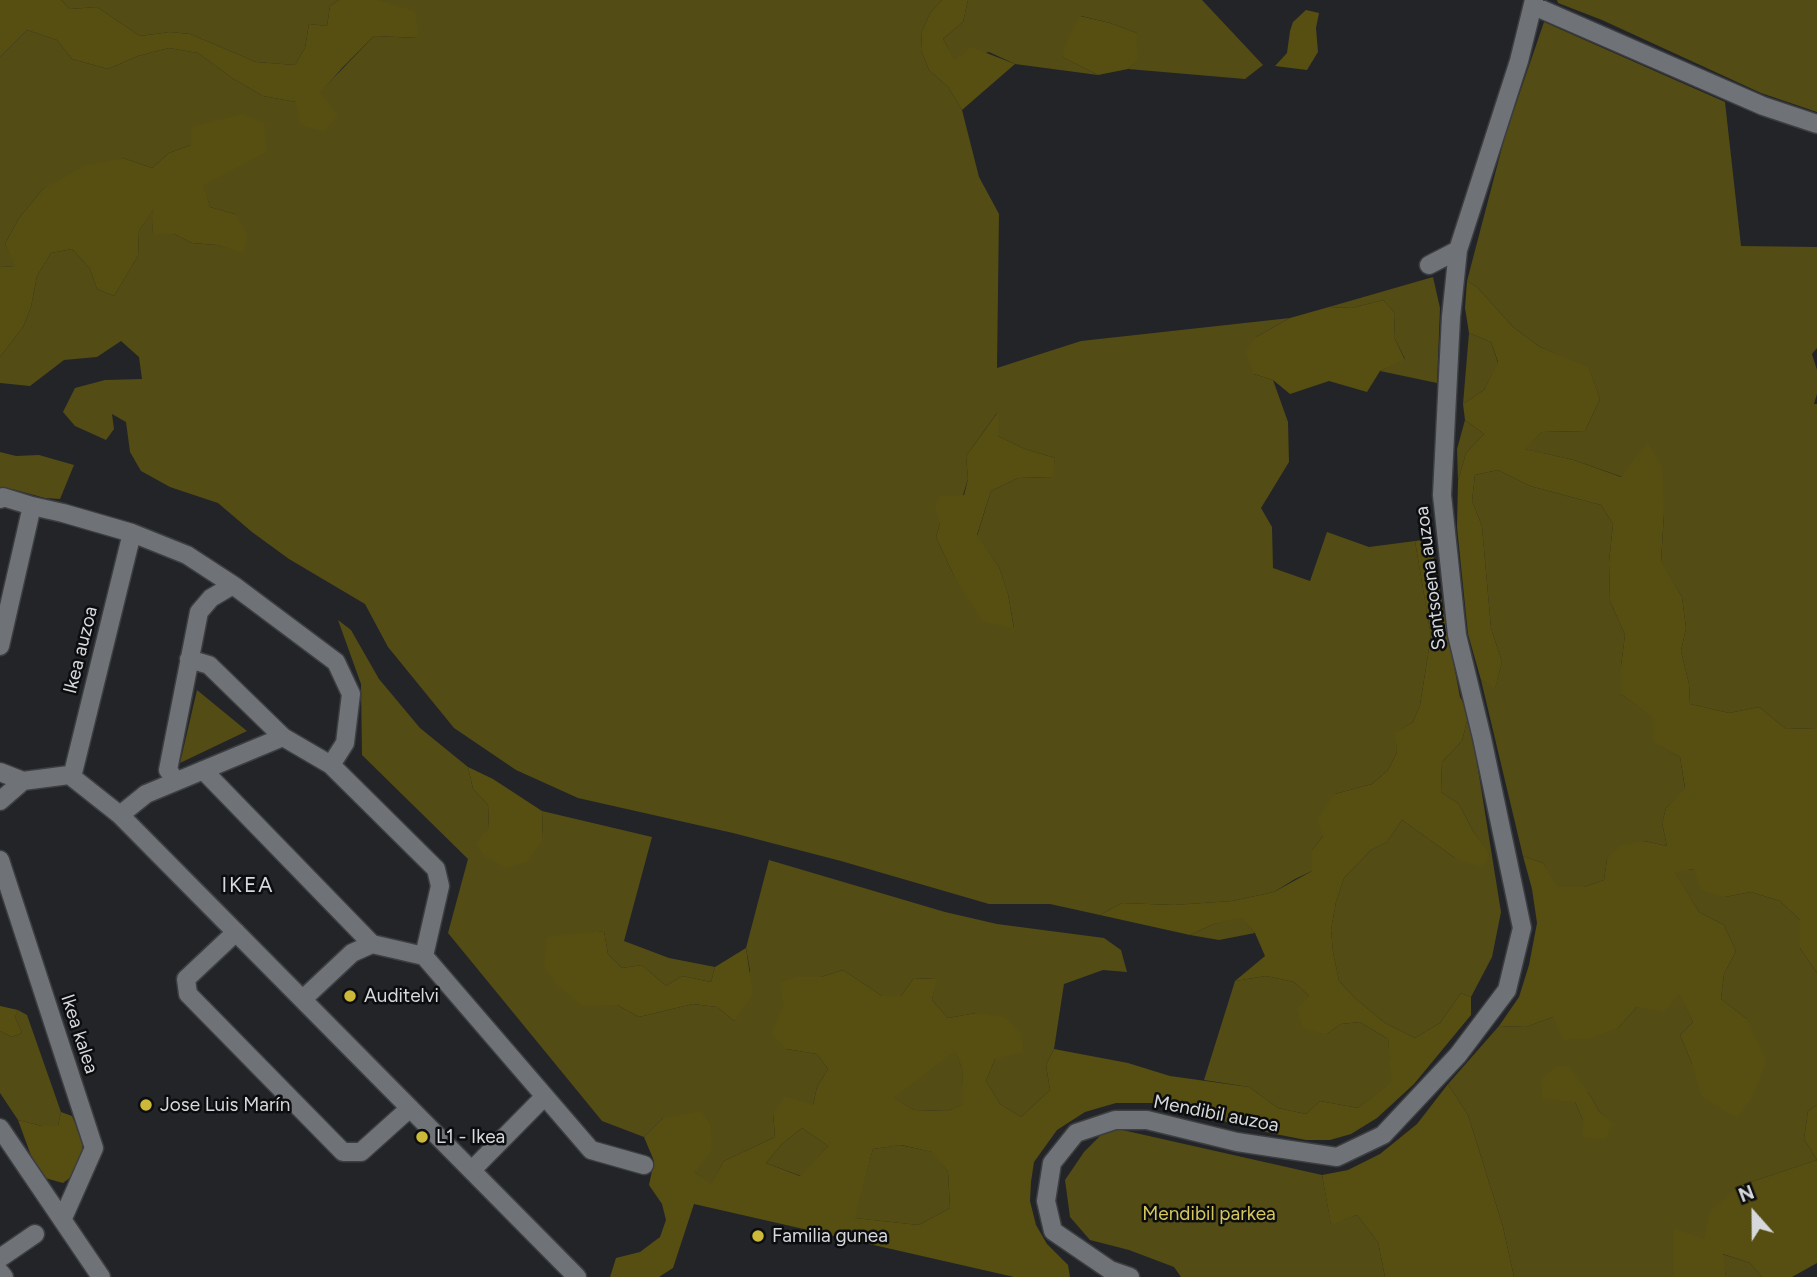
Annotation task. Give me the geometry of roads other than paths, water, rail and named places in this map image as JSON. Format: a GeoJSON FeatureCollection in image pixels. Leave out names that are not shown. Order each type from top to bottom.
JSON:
{"type":"FeatureCollection","features":[{"type":"Feature","properties":{"kind":"street","name":"Santsoena auzoa"},"geometry":{"type":"LineString","coordinates":[[1337,1157],[1383,1135],[1458,1055],[1507,990],[1522,928],[1457,635],[1442,495],[1451,317],[1458,250],[1519,61],[1534,3],[1763,106],[1817,124]]}},
{"type":"Feature","properties":{"kind":"street"},"geometry":{"type":"LineString","coordinates":[[1429,265],[1458,250]]}},
{"type":"Feature","properties":{"kind":"street"},"geometry":{"type":"LineString","coordinates":[[0,499],[3,497],[132,533],[187,555],[233,585],[336,662],[351,694],[345,743],[331,765]]}},
{"type":"Feature","properties":{"kind":"street"},"geometry":{"type":"LineString","coordinates":[[0,646],[32,506]]}},
{"type":"Feature","properties":{"kind":"street","name":"Ikea auzoa"},"geometry":{"type":"LineString","coordinates":[[72,777],[132,533]]}},
{"type":"Feature","properties":{"kind":"street"},"geometry":{"type":"LineString","coordinates":[[176,781],[168,769],[199,612],[211,598],[233,585]]}},
{"type":"Feature","properties":{"kind":"street"},"geometry":{"type":"LineString","coordinates":[[190,659],[209,665],[283,737],[331,765],[436,869],[440,886],[424,956]]}},
{"type":"Feature","properties":{"kind":"street"},"geometry":{"type":"LineString","coordinates":[[120,815],[146,794],[283,737]]}},
{"type":"Feature","properties":{"kind":"street"},"geometry":{"type":"LineString","coordinates":[[203,771],[372,944],[424,956],[591,1150],[644,1165]]}},
{"type":"Feature","properties":{"kind":"street"},"geometry":{"type":"LineString","coordinates":[[0,772],[23,781],[69,775],[120,815],[577,1277]]}},
{"type":"Feature","properties":{"kind":"street"},"geometry":{"type":"LineString","coordinates":[[0,801],[23,781]]}},
{"type":"Feature","properties":{"kind":"street","name":"Ikea kalea"},"geometry":{"type":"LineString","coordinates":[[0,860],[94,1148],[63,1218]]}},
{"type":"Feature","properties":{"kind":"street"},"geometry":{"type":"LineString","coordinates":[[236,932],[186,979],[188,994],[343,1152],[361,1153],[410,1108]]}},
{"type":"Feature","properties":{"kind":"street"},"geometry":{"type":"LineString","coordinates":[[303,999],[352,953],[372,944]]}},
{"type":"Feature","properties":{"kind":"street"},"geometry":{"type":"LineString","coordinates":[[472,1170],[544,1097]]}},
{"type":"Feature","properties":{"kind":"street","name":"Mendibil auzoa"},"geometry":{"type":"LineString","coordinates":[[1130,1277],[1110,1270],[1053,1231],[1046,1201],[1052,1163],[1076,1133],[1115,1120],[1147,1120],[1237,1142],[1337,1157]]}},
{"type":"Feature","properties":{"kind":"street"},"geometry":{"type":"LineString","coordinates":[[0,1128],[101,1277]]}},
{"type":"Feature","properties":{"kind":"street"},"geometry":{"type":"LineString","coordinates":[[0,1258],[35,1234]]}},
{"type":"Feature","properties":{"kind":"street"},"geometry":{"type":"LineString","coordinates":[[0,1272],[4,1277]]}},
{"type":"Feature","properties":{"kind":"place","name":"Auditelvi"},"geometry":{"type":"Point","coordinates":[350,996]}},
{"type":"Feature","properties":{"kind":"place","name":"Jose Luis Marín"},"geometry":{"type":"Point","coordinates":[146,1105]}},
{"type":"Feature","properties":{"kind":"place","name":"L1 - Ikea"},"geometry":{"type":"Point","coordinates":[422,1137]}},
{"type":"Feature","properties":{"kind":"place","name":"Familia gunea"},"geometry":{"type":"Point","coordinates":[758,1236]}},
{"type":"Feature","properties":{"kind":"district","name":"IKEA"},"geometry":{"type":"Point","coordinates":[248,886]}},
{"type":"Feature","properties":{"kind":"park label","name":"Mendibil parkea"},"geometry":{"type":"Point","coordinates":[1209,1214]}}]}
